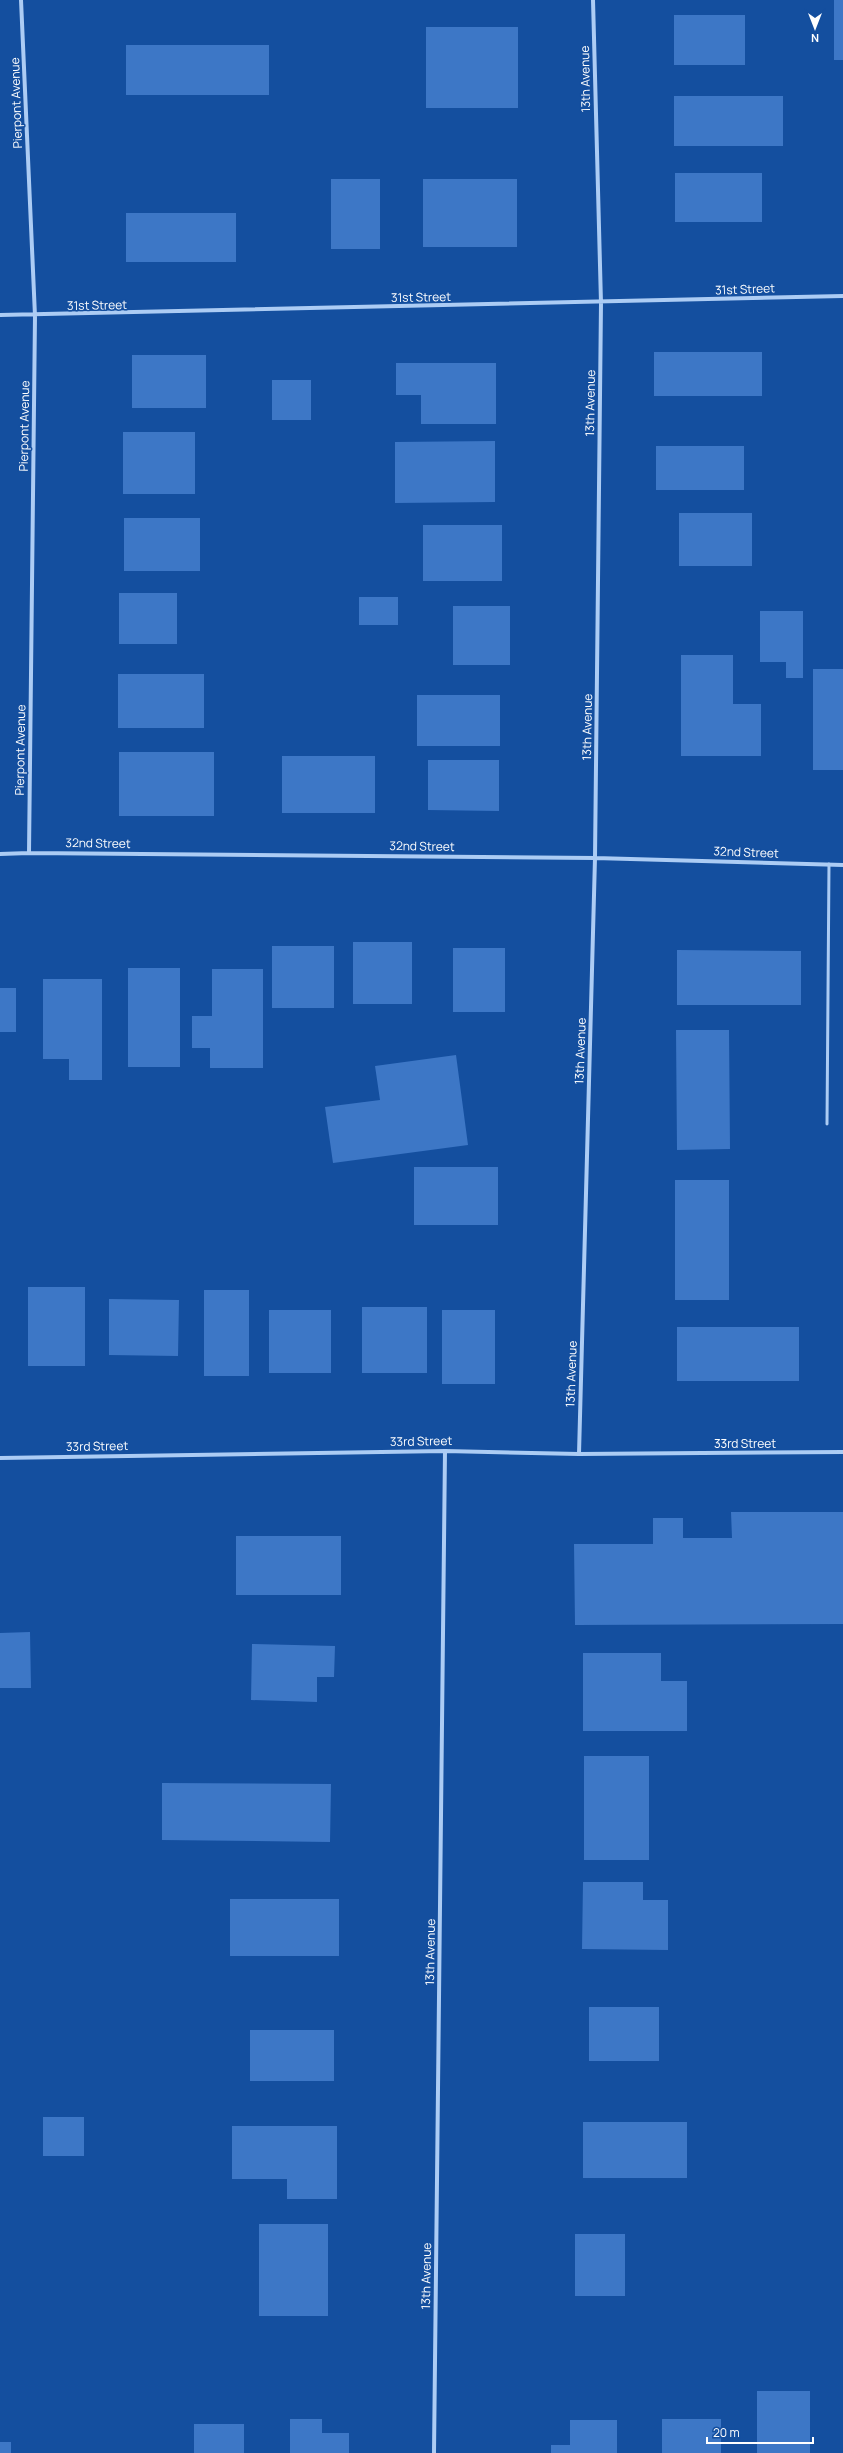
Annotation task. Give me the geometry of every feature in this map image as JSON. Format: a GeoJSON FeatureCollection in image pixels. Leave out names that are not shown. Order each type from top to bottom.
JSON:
{"type":"FeatureCollection","features":[{"type":"Feature","properties":{"kind":"street","name":"Pierpont Avenue"},"geometry":{"type":"LineString","coordinates":[[21,0],[35,316],[29,853]]}},
{"type":"Feature","properties":{"kind":"street","name":"13th Avenue"},"geometry":{"type":"LineString","coordinates":[[579,1454],[595,858],[601,302],[593,0]]}},
{"type":"Feature","properties":{"kind":"street","name":"31st Street"},"geometry":{"type":"LineString","coordinates":[[0,315],[35,316],[843,296]]}},
{"type":"Feature","properties":{"kind":"street","name":"32nd Street"},"geometry":{"type":"LineString","coordinates":[[0,854],[595,858],[843,865]]}},
{"type":"Feature","properties":{"kind":"street","name":"13th Avenue"},"geometry":{"type":"LineString","coordinates":[[434,2453],[445,1451]]}},
{"type":"Feature","properties":{"kind":"street","name":"33rd Street"},"geometry":{"type":"LineString","coordinates":[[0,1458],[445,1451],[579,1454],[843,1452]]}},
{"type":"Feature","properties":{"kind":"lane"},"geometry":{"type":"LineString","coordinates":[[827,1124],[829,864]]}},
{"type":"Feature","properties":{"kind":"building"},"geometry":{"type":"Polygon","coordinates":[[[834,0],[843,0],[843,60],[834,60],[834,0]]]}},
{"type":"Feature","properties":{"kind":"building"},"geometry":{"type":"Polygon","coordinates":[[[674,15],[745,15],[745,65],[674,65],[674,15]]]}},
{"type":"Feature","properties":{"kind":"building"},"geometry":{"type":"Polygon","coordinates":[[[426,27],[518,27],[518,108],[426,108],[426,27]]]}},
{"type":"Feature","properties":{"kind":"building"},"geometry":{"type":"Polygon","coordinates":[[[126,45],[269,45],[269,95],[126,95],[126,45]]]}},
{"type":"Feature","properties":{"kind":"building"},"geometry":{"type":"Polygon","coordinates":[[[674,96],[783,96],[783,146],[674,146],[674,96]]]}},
{"type":"Feature","properties":{"kind":"building"},"geometry":{"type":"Polygon","coordinates":[[[675,173],[762,173],[762,222],[675,222],[675,173]]]}},
{"type":"Feature","properties":{"kind":"building"},"geometry":{"type":"Polygon","coordinates":[[[331,179],[380,179],[380,249],[331,249],[331,179]]]}},
{"type":"Feature","properties":{"kind":"building"},"geometry":{"type":"Polygon","coordinates":[[[423,179],[517,179],[517,247],[423,247],[423,179]]]}},
{"type":"Feature","properties":{"kind":"building"},"geometry":{"type":"Polygon","coordinates":[[[126,213],[236,213],[236,262],[126,262],[126,213]]]}},
{"type":"Feature","properties":{"kind":"building"},"geometry":{"type":"Polygon","coordinates":[[[654,352],[762,352],[762,396],[654,396],[654,352]]]}},
{"type":"Feature","properties":{"kind":"building"},"geometry":{"type":"Polygon","coordinates":[[[132,355],[206,355],[206,408],[132,408],[132,355]]]}},
{"type":"Feature","properties":{"kind":"building"},"geometry":{"type":"Polygon","coordinates":[[[396,363],[496,363],[496,424],[421,424],[421,395],[396,395],[396,363]]]}},
{"type":"Feature","properties":{"kind":"building"},"geometry":{"type":"Polygon","coordinates":[[[272,380],[311,380],[311,420],[272,420],[272,380]]]}},
{"type":"Feature","properties":{"kind":"building"},"geometry":{"type":"Polygon","coordinates":[[[123,432],[195,432],[195,494],[123,494],[123,432]]]}},
{"type":"Feature","properties":{"kind":"building"},"geometry":{"type":"Polygon","coordinates":[[[495,441],[495,502],[395,503],[395,442],[495,441]]]}},
{"type":"Feature","properties":{"kind":"building"},"geometry":{"type":"Polygon","coordinates":[[[656,446],[744,446],[744,490],[656,490],[656,446]]]}},
{"type":"Feature","properties":{"kind":"building"},"geometry":{"type":"Polygon","coordinates":[[[679,513],[752,513],[752,566],[679,566],[679,513]]]}},
{"type":"Feature","properties":{"kind":"building"},"geometry":{"type":"Polygon","coordinates":[[[124,518],[200,518],[200,571],[124,571],[124,518]]]}},
{"type":"Feature","properties":{"kind":"building"},"geometry":{"type":"Polygon","coordinates":[[[423,525],[502,525],[502,581],[423,581],[423,525]]]}},
{"type":"Feature","properties":{"kind":"building"},"geometry":{"type":"Polygon","coordinates":[[[119,593],[177,593],[177,644],[119,644],[119,593]]]}},
{"type":"Feature","properties":{"kind":"building"},"geometry":{"type":"Polygon","coordinates":[[[359,597],[398,597],[398,625],[359,625],[359,597]]]}},
{"type":"Feature","properties":{"kind":"building"},"geometry":{"type":"Polygon","coordinates":[[[453,606],[510,606],[510,665],[453,665],[453,606]]]}},
{"type":"Feature","properties":{"kind":"building"},"geometry":{"type":"Polygon","coordinates":[[[760,611],[803,611],[803,678],[786,678],[786,662],[760,662],[760,611]]]}},
{"type":"Feature","properties":{"kind":"building"},"geometry":{"type":"Polygon","coordinates":[[[681,655],[733,655],[733,704],[761,704],[761,756],[681,756],[681,655]]]}},
{"type":"Feature","properties":{"kind":"building"},"geometry":{"type":"Polygon","coordinates":[[[813,669],[843,669],[843,770],[813,770],[813,669]]]}},
{"type":"Feature","properties":{"kind":"building"},"geometry":{"type":"Polygon","coordinates":[[[118,674],[204,674],[204,728],[118,728],[118,674]]]}},
{"type":"Feature","properties":{"kind":"building"},"geometry":{"type":"Polygon","coordinates":[[[417,695],[500,695],[500,746],[417,746],[417,695]]]}},
{"type":"Feature","properties":{"kind":"building"},"geometry":{"type":"Polygon","coordinates":[[[119,752],[214,752],[214,816],[119,816],[119,752]]]}},
{"type":"Feature","properties":{"kind":"building"},"geometry":{"type":"Polygon","coordinates":[[[282,756],[375,756],[375,813],[282,813],[282,756]]]}},
{"type":"Feature","properties":{"kind":"building"},"geometry":{"type":"Polygon","coordinates":[[[428,760],[499,760],[499,811],[428,810],[428,760]]]}},
{"type":"Feature","properties":{"kind":"building"},"geometry":{"type":"Polygon","coordinates":[[[353,942],[412,942],[412,1004],[353,1004],[353,942]]]}},
{"type":"Feature","properties":{"kind":"building"},"geometry":{"type":"Polygon","coordinates":[[[272,946],[334,946],[334,1008],[272,1008],[272,946]]]}},
{"type":"Feature","properties":{"kind":"building"},"geometry":{"type":"Polygon","coordinates":[[[453,948],[505,948],[505,1012],[453,1012],[453,948]]]}},
{"type":"Feature","properties":{"kind":"building"},"geometry":{"type":"Polygon","coordinates":[[[677,950],[801,951],[801,1005],[677,1005],[677,950]]]}},
{"type":"Feature","properties":{"kind":"building"},"geometry":{"type":"Polygon","coordinates":[[[128,968],[180,968],[180,1067],[128,1067],[128,968]]]}},
{"type":"Feature","properties":{"kind":"building"},"geometry":{"type":"Polygon","coordinates":[[[212,969],[263,969],[263,1068],[210,1068],[210,1048],[192,1048],[192,1016],[212,1016],[212,969]]]}},
{"type":"Feature","properties":{"kind":"building"},"geometry":{"type":"Polygon","coordinates":[[[43,979],[102,979],[102,1080],[69,1080],[69,1059],[43,1059],[43,979]]]}},
{"type":"Feature","properties":{"kind":"building"},"geometry":{"type":"Polygon","coordinates":[[[0,988],[16,988],[16,1032],[0,1032],[0,988]]]}},
{"type":"Feature","properties":{"kind":"building"},"geometry":{"type":"Polygon","coordinates":[[[676,1030],[729,1030],[730,1149],[677,1150],[676,1030]]]}},
{"type":"Feature","properties":{"kind":"building"},"geometry":{"type":"Polygon","coordinates":[[[456,1055],[468,1145],[333,1163],[325,1107],[380,1100],[375,1066],[456,1055]]]}},
{"type":"Feature","properties":{"kind":"building"},"geometry":{"type":"Polygon","coordinates":[[[414,1167],[498,1167],[498,1225],[414,1225],[414,1167]]]}},
{"type":"Feature","properties":{"kind":"building"},"geometry":{"type":"Polygon","coordinates":[[[675,1180],[729,1180],[729,1300],[675,1300],[675,1180]]]}},
{"type":"Feature","properties":{"kind":"building"},"geometry":{"type":"Polygon","coordinates":[[[28,1287],[85,1287],[85,1366],[28,1366],[28,1287]]]}},
{"type":"Feature","properties":{"kind":"building"},"geometry":{"type":"Polygon","coordinates":[[[204,1290],[249,1290],[249,1376],[204,1376],[204,1290]]]}},
{"type":"Feature","properties":{"kind":"building"},"geometry":{"type":"Polygon","coordinates":[[[109,1299],[179,1300],[178,1356],[109,1355],[109,1299]]]}},
{"type":"Feature","properties":{"kind":"building"},"geometry":{"type":"Polygon","coordinates":[[[362,1307],[427,1307],[427,1373],[362,1373],[362,1307]]]}},
{"type":"Feature","properties":{"kind":"building"},"geometry":{"type":"Polygon","coordinates":[[[269,1310],[331,1310],[331,1373],[269,1373],[269,1310]]]}},
{"type":"Feature","properties":{"kind":"building"},"geometry":{"type":"Polygon","coordinates":[[[442,1310],[495,1310],[495,1384],[442,1384],[442,1310]]]}},
{"type":"Feature","properties":{"kind":"building"},"geometry":{"type":"Polygon","coordinates":[[[677,1327],[799,1327],[799,1381],[677,1381],[677,1327]]]}},
{"type":"Feature","properties":{"kind":"building"},"geometry":{"type":"Polygon","coordinates":[[[731,1512],[843,1512],[843,1624],[575,1625],[574,1544],[653,1544],[653,1518],[683,1518],[683,1538],[732,1538],[731,1512]]]}},
{"type":"Feature","properties":{"kind":"building"},"geometry":{"type":"Polygon","coordinates":[[[236,1536],[341,1536],[341,1595],[236,1595],[236,1536]]]}},
{"type":"Feature","properties":{"kind":"building"},"geometry":{"type":"Polygon","coordinates":[[[30,1632],[31,1688],[0,1688],[0,1633],[30,1632]]]}},
{"type":"Feature","properties":{"kind":"building"},"geometry":{"type":"Polygon","coordinates":[[[252,1644],[335,1646],[334,1677],[317,1677],[317,1702],[251,1700],[252,1644]]]}},
{"type":"Feature","properties":{"kind":"building"},"geometry":{"type":"Polygon","coordinates":[[[583,1653],[661,1653],[661,1681],[687,1681],[687,1731],[583,1731],[583,1653]]]}},
{"type":"Feature","properties":{"kind":"building"},"geometry":{"type":"Polygon","coordinates":[[[584,1756],[649,1756],[649,1860],[584,1860],[584,1756]]]}},
{"type":"Feature","properties":{"kind":"building"},"geometry":{"type":"Polygon","coordinates":[[[162,1783],[331,1784],[330,1842],[162,1840],[162,1783]]]}},
{"type":"Feature","properties":{"kind":"building"},"geometry":{"type":"Polygon","coordinates":[[[583,1882],[643,1882],[643,1900],[668,1900],[668,1950],[582,1949],[583,1882]]]}},
{"type":"Feature","properties":{"kind":"building"},"geometry":{"type":"Polygon","coordinates":[[[230,1899],[339,1899],[339,1956],[230,1956],[230,1899]]]}},
{"type":"Feature","properties":{"kind":"building"},"geometry":{"type":"Polygon","coordinates":[[[589,2007],[659,2007],[659,2061],[589,2061],[589,2007]]]}},
{"type":"Feature","properties":{"kind":"building"},"geometry":{"type":"Polygon","coordinates":[[[250,2030],[334,2030],[334,2081],[250,2081],[250,2030]]]}},
{"type":"Feature","properties":{"kind":"building"},"geometry":{"type":"Polygon","coordinates":[[[43,2117],[84,2117],[84,2156],[43,2156],[43,2117]]]}},
{"type":"Feature","properties":{"kind":"building"},"geometry":{"type":"Polygon","coordinates":[[[583,2122],[687,2122],[687,2178],[583,2178],[583,2122]]]}},
{"type":"Feature","properties":{"kind":"building"},"geometry":{"type":"Polygon","coordinates":[[[232,2126],[337,2126],[337,2199],[287,2199],[287,2179],[232,2179],[232,2126]]]}},
{"type":"Feature","properties":{"kind":"building"},"geometry":{"type":"Polygon","coordinates":[[[259,2224],[328,2224],[328,2316],[259,2316],[259,2224]]]}},
{"type":"Feature","properties":{"kind":"building"},"geometry":{"type":"Polygon","coordinates":[[[575,2234],[625,2234],[625,2296],[575,2296],[575,2234]]]}},
{"type":"Feature","properties":{"kind":"building"},"geometry":{"type":"Polygon","coordinates":[[[757,2391],[810,2391],[810,2453],[757,2453],[757,2391]]]}},
{"type":"Feature","properties":{"kind":"building"},"geometry":{"type":"Polygon","coordinates":[[[290,2419],[322,2419],[322,2433],[349,2433],[349,2453],[290,2453],[290,2419]]]}},
{"type":"Feature","properties":{"kind":"building"},"geometry":{"type":"Polygon","coordinates":[[[662,2419],[721,2419],[721,2453],[662,2453],[662,2419]]]}},
{"type":"Feature","properties":{"kind":"building"},"geometry":{"type":"Polygon","coordinates":[[[570,2420],[617,2420],[617,2453],[551,2453],[551,2445],[570,2445],[570,2420]]]}},
{"type":"Feature","properties":{"kind":"building"},"geometry":{"type":"Polygon","coordinates":[[[194,2424],[244,2424],[244,2453],[194,2453],[194,2424]]]}},
{"type":"Feature","properties":{"kind":"building"},"geometry":{"type":"Polygon","coordinates":[[[0,2442],[11,2442],[11,2453],[0,2453],[0,2442]]]}}]}
